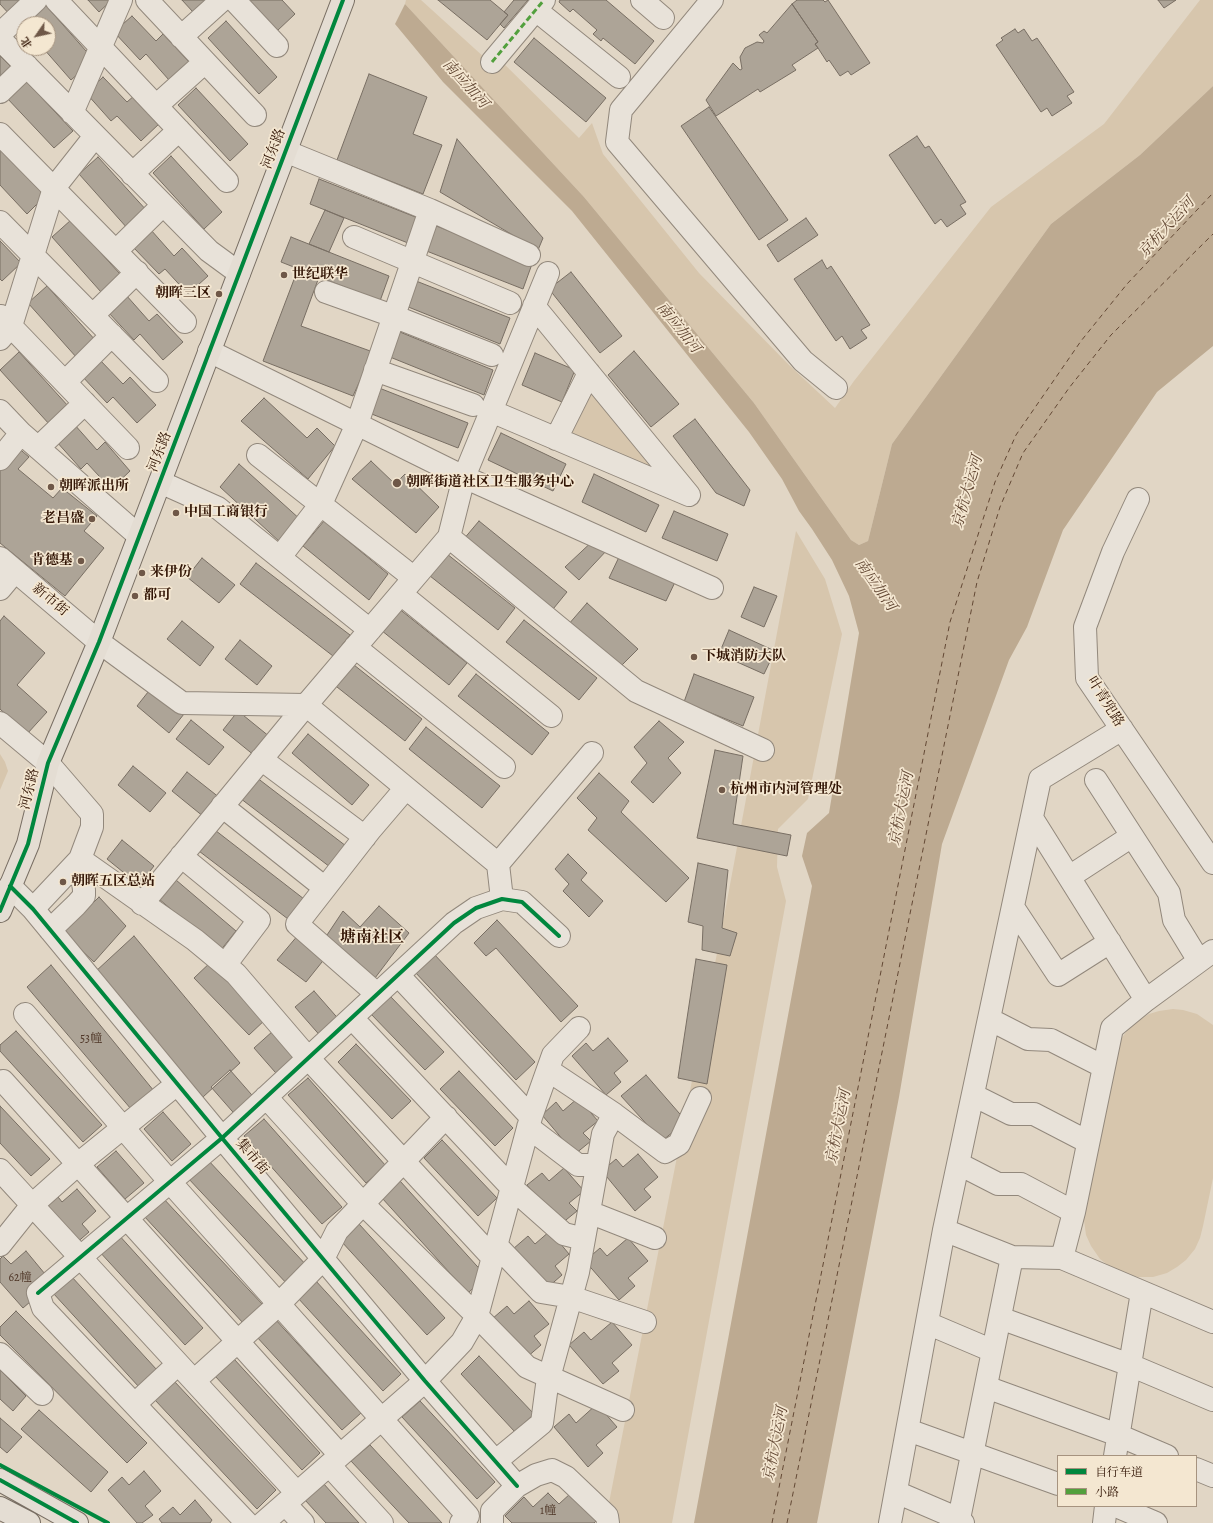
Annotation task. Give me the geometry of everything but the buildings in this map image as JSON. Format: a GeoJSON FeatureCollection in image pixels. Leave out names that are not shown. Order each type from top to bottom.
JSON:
{"type":"FeatureCollection","features":[{"type":"Feature","properties":{"kind":"main road","name":"河东路"},"geometry":{"type":"LineString","coordinates":[[0,911],[28,844],[48,763],[99,642],[343,0]]}},
{"type":"Feature","properties":{"kind":"main road"},"geometry":{"type":"LineString","coordinates":[[0,1480],[77,1523]]}},
{"type":"Feature","properties":{"kind":"main road"},"geometry":{"type":"LineString","coordinates":[[0,1508],[29,1523]]}},
{"type":"Feature","properties":{"kind":"street"},"geometry":{"type":"LineString","coordinates":[[0,34],[36,0]]}},
{"type":"Feature","properties":{"kind":"street"},"geometry":{"type":"LineString","coordinates":[[56,0],[227,181]]}},
{"type":"Feature","properties":{"kind":"street"},"geometry":{"type":"LineString","coordinates":[[72,113],[121,0]]}},
{"type":"Feature","properties":{"kind":"street"},"geometry":{"type":"LineString","coordinates":[[147,0],[255,115]]}},
{"type":"Feature","properties":{"kind":"street"},"geometry":{"type":"LineString","coordinates":[[181,37],[222,0]]}},
{"type":"Feature","properties":{"kind":"street"},"geometry":{"type":"LineString","coordinates":[[234,0],[277,46]]}},
{"type":"Feature","properties":{"kind":"street"},"geometry":{"type":"LineString","coordinates":[[642,0],[663,18]]}},
{"type":"Feature","properties":{"kind":"street"},"geometry":{"type":"LineString","coordinates":[[712,0],[620,110],[617,142],[803,361],[836,388]]}},
{"type":"Feature","properties":{"kind":"street"},"geometry":{"type":"LineString","coordinates":[[501,58],[547,5],[619,77]]}},
{"type":"Feature","properties":{"kind":"street"},"geometry":{"type":"LineString","coordinates":[[0,39],[209,251],[239,273]]}},
{"type":"Feature","properties":{"kind":"street"},"geometry":{"type":"LineString","coordinates":[[156,106],[205,62]]}},
{"type":"Feature","properties":{"kind":"street"},"geometry":{"type":"LineString","coordinates":[[0,92],[27,66]]}},
{"type":"Feature","properties":{"kind":"street"},"geometry":{"type":"LineString","coordinates":[[132,174],[179,130]]}},
{"type":"Feature","properties":{"kind":"street"},"geometry":{"type":"LineString","coordinates":[[0,134],[185,322]]}},
{"type":"Feature","properties":{"kind":"street"},"geometry":{"type":"LineString","coordinates":[[95,136],[54,188],[33,255],[4,327],[65,382],[128,448]]}},
{"type":"Feature","properties":{"kind":"street"},"geometry":{"type":"LineString","coordinates":[[285,151],[430,210],[529,255]]}},
{"type":"Feature","properties":{"kind":"street"},"geometry":{"type":"LineString","coordinates":[[116,251],[163,205]]}},
{"type":"Feature","properties":{"kind":"street"},"geometry":{"type":"LineString","coordinates":[[280,557],[321,504],[357,424],[430,210]]}},
{"type":"Feature","properties":{"kind":"street"},"geometry":{"type":"LineString","coordinates":[[0,222],[157,380]]}},
{"type":"Feature","properties":{"kind":"street"},"geometry":{"type":"LineString","coordinates":[[354,237],[510,303]]}},
{"type":"Feature","properties":{"kind":"street"},"geometry":{"type":"LineString","coordinates":[[93,315],[137,272]]}},
{"type":"Feature","properties":{"kind":"street"},"geometry":{"type":"LineString","coordinates":[[142,904],[306,705],[449,537],[482,408],[534,306],[548,273]]}},
{"type":"Feature","properties":{"kind":"street"},"geometry":{"type":"LineString","coordinates":[[326,292],[394,316],[492,355]]}},
{"type":"Feature","properties":{"kind":"street"},"geometry":{"type":"LineString","coordinates":[[375,370],[482,408],[689,495],[534,306]]}},
{"type":"Feature","properties":{"kind":"street"},"geometry":{"type":"LineString","coordinates":[[65,382],[112,335]]}},
{"type":"Feature","properties":{"kind":"street"},"geometry":{"type":"LineString","coordinates":[[210,351],[464,477],[712,588]]}},
{"type":"Feature","properties":{"kind":"street"},"geometry":{"type":"LineString","coordinates":[[556,439],[589,373]]}},
{"type":"Feature","properties":{"kind":"street"},"geometry":{"type":"LineString","coordinates":[[38,448],[85,403]]}},
{"type":"Feature","properties":{"kind":"street"},"geometry":{"type":"LineString","coordinates":[[0,411],[21,433],[139,536]]}},
{"type":"Feature","properties":{"kind":"street"},"geometry":{"type":"LineString","coordinates":[[0,459],[21,433]]}},
{"type":"Feature","properties":{"kind":"street"},"geometry":{"type":"LineString","coordinates":[[258,455],[321,504],[407,586],[551,716]]}},
{"type":"Feature","properties":{"kind":"street"},"geometry":{"type":"LineString","coordinates":[[160,482],[218,508],[370,630]]}},
{"type":"Feature","properties":{"kind":"street","name":"叶青兜路"},"geometry":{"type":"LineString","coordinates":[[1138,499],[1113,552],[1085,627],[1087,678],[1213,863]]}},
{"type":"Feature","properties":{"kind":"street"},"geometry":{"type":"LineString","coordinates":[[449,537],[636,691],[763,750]]}},
{"type":"Feature","properties":{"kind":"street"},"geometry":{"type":"LineString","coordinates":[[0,589],[7,564]]}},
{"type":"Feature","properties":{"kind":"street","name":"新市街"},"geometry":{"type":"LineString","coordinates":[[7,564],[99,642],[182,703],[306,705]]}},
{"type":"Feature","properties":{"kind":"street"},"geometry":{"type":"LineString","coordinates":[[355,647],[504,767]]}},
{"type":"Feature","properties":{"kind":"street"},"geometry":{"type":"LineString","coordinates":[[306,705],[498,864],[502,899]]}},
{"type":"Feature","properties":{"kind":"street"},"geometry":{"type":"LineString","coordinates":[[0,723],[48,763],[92,814],[92,827],[80,859],[33,909]]}},
{"type":"Feature","properties":{"kind":"street"},"geometry":{"type":"LineString","coordinates":[[890,1523],[944,1230],[1040,779],[1122,729]]}},
{"type":"Feature","properties":{"kind":"street"},"geometry":{"type":"LineString","coordinates":[[498,864],[592,753]]}},
{"type":"Feature","properties":{"kind":"street"},"geometry":{"type":"LineString","coordinates":[[261,759],[365,837]]}},
{"type":"Feature","properties":{"kind":"street"},"geometry":{"type":"LineString","coordinates":[[1062,1258],[1074,1212],[1112,1028],[1146,1000],[1206,956],[1174,920],[1168,893],[1096,780]]}},
{"type":"Feature","properties":{"kind":"street"},"geometry":{"type":"LineString","coordinates":[[378,994],[297,924],[365,837],[406,788]]}},
{"type":"Feature","properties":{"kind":"street"},"geometry":{"type":"LineString","coordinates":[[222,806],[325,888]]}},
{"type":"Feature","properties":{"kind":"street"},"geometry":{"type":"LineString","coordinates":[[1032,818],[1146,1000]]}},
{"type":"Feature","properties":{"kind":"street"},"geometry":{"type":"LineString","coordinates":[[1069,877],[1132,836]]}},
{"type":"Feature","properties":{"kind":"street"},"geometry":{"type":"LineString","coordinates":[[181,856],[259,920],[225,965]]}},
{"type":"Feature","properties":{"kind":"street"},"geometry":{"type":"LineString","coordinates":[[80,859],[195,940],[236,974],[308,1058],[403,1162],[494,1252],[541,1292],[571,1298],[645,1322]]}},
{"type":"Feature","properties":{"kind":"street"},"geometry":{"type":"LineString","coordinates":[[50,930],[84,896],[80,859]]}},
{"type":"Feature","properties":{"kind":"street","name":"集市街"},"geometry":{"type":"LineString","coordinates":[[10,886],[33,909],[176,1084],[425,1380],[517,1486]]}},
{"type":"Feature","properties":{"kind":"street"},"geometry":{"type":"LineString","coordinates":[[248,1523],[43,1308],[38,1293],[222,1138],[454,923],[476,908],[502,899],[522,902],[559,936]]}},
{"type":"Feature","properties":{"kind":"street"},"geometry":{"type":"LineString","coordinates":[[1013,907],[1058,975],[1110,942]]}},
{"type":"Feature","properties":{"kind":"street"},"geometry":{"type":"LineString","coordinates":[[398,975],[529,1122],[578,1165],[597,1165]]}},
{"type":"Feature","properties":{"kind":"street"},"geometry":{"type":"LineString","coordinates":[[25,1014],[170,1182],[468,1516],[461,1523]]}},
{"type":"Feature","properties":{"kind":"street"},"geometry":{"type":"LineString","coordinates":[[352,1018],[512,1188],[564,1234],[584,1239]]}},
{"type":"Feature","properties":{"kind":"street"},"geometry":{"type":"LineString","coordinates":[[989,1019],[1028,1039],[1051,1040],[1104,1067]]}},
{"type":"Feature","properties":{"kind":"street"},"geometry":{"type":"LineString","coordinates":[[263,1523],[425,1380],[462,1342],[477,1316],[529,1122],[553,1055],[579,1028]]}},
{"type":"Feature","properties":{"kind":"street"},"geometry":{"type":"LineString","coordinates":[[548,1070],[614,1114],[665,1152],[679,1144],[700,1098]]}},
{"type":"Feature","properties":{"kind":"street"},"geometry":{"type":"LineString","coordinates":[[3,1081],[237,1342],[334,1460],[382,1523]]}},
{"type":"Feature","properties":{"kind":"street"},"geometry":{"type":"LineString","coordinates":[[0,1245],[32,1205],[78,1164],[176,1084]]}},
{"type":"Feature","properties":{"kind":"street"},"geometry":{"type":"LineString","coordinates":[[973,1095],[1011,1114],[1034,1114],[1088,1142]]}},
{"type":"Feature","properties":{"kind":"street"},"geometry":{"type":"LineString","coordinates":[[266,1097],[363,1204],[527,1367],[623,1410]]}},
{"type":"Feature","properties":{"kind":"street"},"geometry":{"type":"LineString","coordinates":[[496,1461],[542,1424],[550,1376],[578,1272],[603,1134],[614,1114]]}},
{"type":"Feature","properties":{"kind":"street"},"geometry":{"type":"LineString","coordinates":[[194,1381],[278,1304],[323,1259],[338,1231],[446,1117]]}},
{"type":"Feature","properties":{"kind":"street"},"geometry":{"type":"LineString","coordinates":[[959,1164],[998,1184],[1021,1184],[1074,1212]]}},
{"type":"Feature","properties":{"kind":"street"},"geometry":{"type":"LineString","coordinates":[[0,1170],[194,1381],[291,1498],[303,1523]]}},
{"type":"Feature","properties":{"kind":"street"},"geometry":{"type":"LineString","coordinates":[[589,1212],[655,1238]]}},
{"type":"Feature","properties":{"kind":"street"},"geometry":{"type":"LineString","coordinates":[[944,1230],[1012,1257],[1062,1258],[1213,1322]]}},
{"type":"Feature","properties":{"kind":"street"},"geometry":{"type":"LineString","coordinates":[[896,1492],[961,1521],[1012,1257]]}},
{"type":"Feature","properties":{"kind":"street"},"geometry":{"type":"LineString","coordinates":[[1115,1455],[1142,1292]]}},
{"type":"Feature","properties":{"kind":"street"},"geometry":{"type":"LineString","coordinates":[[1000,1318],[1130,1365],[1213,1400]]}},
{"type":"Feature","properties":{"kind":"street"},"geometry":{"type":"LineString","coordinates":[[927,1323],[993,1351]]}},
{"type":"Feature","properties":{"kind":"street"},"geometry":{"type":"LineString","coordinates":[[0,1354],[42,1394]]}},
{"type":"Feature","properties":{"kind":"street"},"geometry":{"type":"LineString","coordinates":[[135,1404],[178,1364]]}},
{"type":"Feature","properties":{"kind":"street"},"geometry":{"type":"LineString","coordinates":[[986,1387],[1118,1435],[1165,1455]]}},
{"type":"Feature","properties":{"kind":"street"},"geometry":{"type":"LineString","coordinates":[[908,1430],[1057,1484]]}},
{"type":"Feature","properties":{"kind":"street"},"geometry":{"type":"LineString","coordinates":[[1197,1469],[1213,1476]]}},
{"type":"Feature","properties":{"kind":"street"},"geometry":{"type":"LineString","coordinates":[[492,1523],[492,1511],[517,1486],[536,1475],[552,1470],[566,1477],[607,1516],[608,1523]]}},
{"type":"Feature","properties":{"kind":"street"},"geometry":{"type":"LineString","coordinates":[[1104,1523],[1106,1507]]}},
{"type":"Feature","properties":{"kind":"street"},"geometry":{"type":"LineString","coordinates":[[1118,1507],[1156,1523]]}},
{"type":"Feature","properties":{"kind":"shaded area"},"geometry":{"type":"Polygon","coordinates":[[[406,0],[421,0],[485,58],[491,51],[579,138],[592,123],[603,154],[699,273],[789,365],[835,408],[854,381],[991,207],[1104,124],[1200,0],[1213,0],[1213,86],[1140,155],[1051,224],[892,444],[868,541],[859,545],[851,540],[754,403],[584,197],[405,4],[406,0]]]}},
{"type":"Feature","properties":{"kind":"shaded area"},"geometry":{"type":"Polygon","coordinates":[[[589,385],[670,479],[567,436],[589,385]]]}},
{"type":"Feature","properties":{"kind":"shaded area"},"geometry":{"type":"Polygon","coordinates":[[[796,531],[825,579],[842,634],[808,799],[778,829],[777,867],[786,901],[672,1523],[605,1523],[721,933],[796,531]]]}},
{"type":"Feature","properties":{"kind":"shaded area"},"geometry":{"type":"Polygon","coordinates":[[[0,754],[8,771],[0,790],[0,754]]]}},
{"type":"Feature","properties":{"kind":"shaded area"},"geometry":{"type":"Polygon","coordinates":[[[1173,1009],[1197,1014],[1213,1025],[1213,1178],[1200,1238],[1195,1249],[1186,1260],[1167,1273],[1153,1277],[1138,1277],[1122,1273],[1100,1259],[1091,1246],[1086,1235],[1083,1213],[1115,1055],[1121,1039],[1129,1028],[1149,1014],[1173,1009]]]}},
{"type":"Feature","properties":{"kind":"water"},"geometry":{"type":"Polygon","coordinates":[[[405,4],[584,197],[754,403],[851,540],[859,545],[868,541],[892,444],[1051,224],[1140,155],[1213,86],[1213,346],[1157,392],[1063,530],[1027,627],[1009,660],[942,844],[899,1097],[817,1523],[694,1523],[812,886],[802,856],[807,833],[829,813],[859,633],[849,596],[832,560],[799,511],[782,479],[749,432],[572,211],[443,82],[395,24],[405,4]]]}},
{"type":"Feature","properties":{"kind":"ferry route"},"geometry":{"type":"LineString","coordinates":[[772,1523],[950,622],[995,482],[1016,435],[1081,341],[1127,284],[1213,193]]}},
{"type":"Feature","properties":{"kind":"ferry route"},"geometry":{"type":"LineString","coordinates":[[787,1523],[977,582],[1000,507],[1023,453],[1069,388],[1111,335],[1213,234]]}},
{"type":"Feature","properties":{"kind":"marked path"},"geometry":{"type":"LineString","coordinates":[[492,62],[544,0]]}},
{"type":"Feature","properties":{"kind":"cycle path"},"geometry":{"type":"LineString","coordinates":[[0,911],[28,844],[48,763],[99,642],[343,0]]}},
{"type":"Feature","properties":{"kind":"cycle path"},"geometry":{"type":"LineString","coordinates":[[10,886],[33,909],[425,1381],[517,1486]]}},
{"type":"Feature","properties":{"kind":"cycle path"},"geometry":{"type":"LineString","coordinates":[[38,1293],[222,1138],[454,923],[476,908],[502,899],[522,902],[559,936]]}},
{"type":"Feature","properties":{"kind":"cycle path"},"geometry":{"type":"LineString","coordinates":[[0,1465],[108,1523]]}},
{"type":"Feature","properties":{"kind":"cycle path"},"geometry":{"type":"LineString","coordinates":[[0,1480],[77,1523]]}},
{"type":"Feature","properties":{"kind":"place","name":"世纪联华"},"geometry":{"type":"Point","coordinates":[284,275]}},
{"type":"Feature","properties":{"kind":"place","name":"朝晖三区"},"geometry":{"type":"Point","coordinates":[219,294]}},
{"type":"Feature","properties":{"kind":"place","name":"朝晖街道社区卫生服务中心"},"geometry":{"type":"Point","coordinates":[397,483]}},
{"type":"Feature","properties":{"kind":"place","name":"朝晖派出所"},"geometry":{"type":"Point","coordinates":[51,487]}},
{"type":"Feature","properties":{"kind":"place","name":"中国工商银行"},"geometry":{"type":"Point","coordinates":[176,513]}},
{"type":"Feature","properties":{"kind":"place","name":"老昌盛"},"geometry":{"type":"Point","coordinates":[92,519]}},
{"type":"Feature","properties":{"kind":"place","name":"肯德基"},"geometry":{"type":"Point","coordinates":[81,561]}},
{"type":"Feature","properties":{"kind":"place","name":"来伊份"},"geometry":{"type":"Point","coordinates":[142,573]}},
{"type":"Feature","properties":{"kind":"place","name":"都可"},"geometry":{"type":"Point","coordinates":[135,596]}},
{"type":"Feature","properties":{"kind":"place","name":"下城消防大队"},"geometry":{"type":"Point","coordinates":[694,657]}},
{"type":"Feature","properties":{"kind":"place","name":"杭州市内河管理处"},"geometry":{"type":"Point","coordinates":[722,790]}},
{"type":"Feature","properties":{"kind":"place","name":"朝晖五区总站"},"geometry":{"type":"Point","coordinates":[63,882]}},
{"type":"Feature","properties":{"kind":"district","name":"塘南社区"},"geometry":{"type":"Point","coordinates":[372,938]}},
{"type":"Feature","properties":{"kind":"water label","name":"南应加河"},"geometry":{"type":"Point","coordinates":[465,84]}},
{"type":"Feature","properties":{"kind":"water label","name":"京杭大运河"},"geometry":{"type":"Point","coordinates":[1167,228]}},
{"type":"Feature","properties":{"kind":"water label","name":"南应加河"},"geometry":{"type":"Point","coordinates":[678,328]}},
{"type":"Feature","properties":{"kind":"water label","name":"京杭大运河"},"geometry":{"type":"Point","coordinates":[968,492]}},
{"type":"Feature","properties":{"kind":"water label","name":"南应加河"},"geometry":{"type":"Point","coordinates":[875,585]}},
{"type":"Feature","properties":{"kind":"water label","name":"京杭大运河"},"geometry":{"type":"Point","coordinates":[902,809]}},
{"type":"Feature","properties":{"kind":"water label","name":"京杭大运河"},"geometry":{"type":"Point","coordinates":[839,1127]}},
{"type":"Feature","properties":{"kind":"water label","name":"京杭大运河"},"geometry":{"type":"Point","coordinates":[776,1444]}}]}
